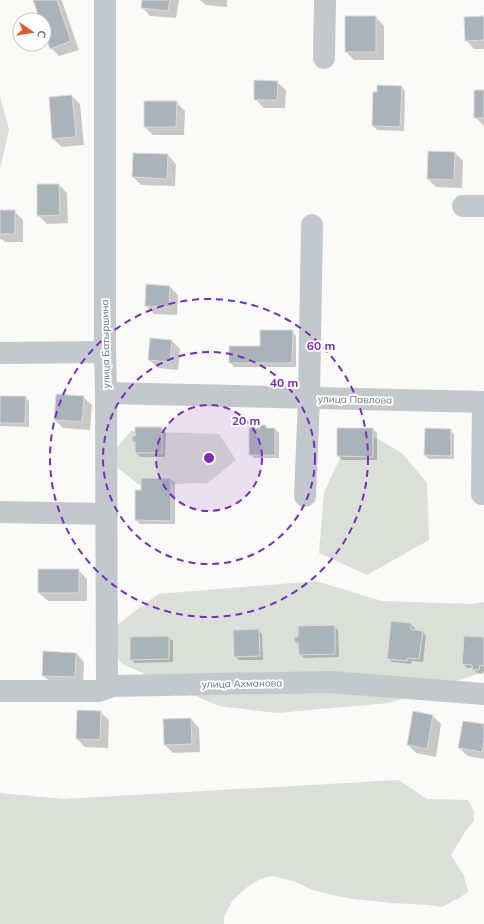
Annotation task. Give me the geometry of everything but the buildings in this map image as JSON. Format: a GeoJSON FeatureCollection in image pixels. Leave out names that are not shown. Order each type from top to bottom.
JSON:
{"type":"FeatureCollection","features":[{"type":"Feature","properties":{"kind":"street","name":"улица Батыршина"},"geometry":{"type":"LineString","coordinates":[[105,0],[107,688]]}},
{"type":"Feature","properties":{"kind":"street"},"geometry":{"type":"LineString","coordinates":[[324,58],[326,0]]}},
{"type":"Feature","properties":{"kind":"street"},"geometry":{"type":"LineString","coordinates":[[305,496],[309,398],[312,225]]}},
{"type":"Feature","properties":{"kind":"street"},"geometry":{"type":"LineString","coordinates":[[0,353],[105,352]]}},
{"type":"Feature","properties":{"kind":"street","name":"улица Павлова"},"geometry":{"type":"LineString","coordinates":[[106,393],[484,402]]}},
{"type":"Feature","properties":{"kind":"street"},"geometry":{"type":"LineString","coordinates":[[482,494],[484,402]]}},
{"type":"Feature","properties":{"kind":"street"},"geometry":{"type":"LineString","coordinates":[[0,512],[107,514]]}},
{"type":"Feature","properties":{"kind":"street","name":"улица Ахманова"},"geometry":{"type":"LineString","coordinates":[[0,691],[99,691],[112,686],[330,682],[484,694]]}},
{"type":"Feature","properties":{"kind":"shaded area"},"geometry":{"type":"Polygon","coordinates":[[[0,96],[9,130],[0,166],[0,96]]]}},
{"type":"Feature","properties":{"kind":"shaded area"},"geometry":{"type":"Polygon","coordinates":[[[362,430],[402,453],[427,483],[429,540],[367,575],[319,553],[324,492],[341,456],[362,430]]]}},
{"type":"Feature","properties":{"kind":"shaded area"},"geometry":{"type":"Polygon","coordinates":[[[131,431],[219,434],[236,460],[208,483],[139,485],[107,459],[131,431]]]}},
{"type":"Feature","properties":{"kind":"shaded area"},"geometry":{"type":"Polygon","coordinates":[[[317,581],[381,601],[472,604],[484,602],[484,672],[389,703],[277,713],[219,706],[122,664],[101,637],[158,594],[317,581]]]}},
{"type":"Feature","properties":{"kind":"shaded area"},"geometry":{"type":"Polygon","coordinates":[[[399,780],[427,799],[468,800],[474,811],[474,821],[465,832],[451,855],[464,876],[468,892],[442,907],[353,899],[313,890],[293,881],[272,876],[260,879],[246,888],[232,901],[224,917],[224,924],[0,924],[0,793],[64,799],[399,780]]]}}]}
